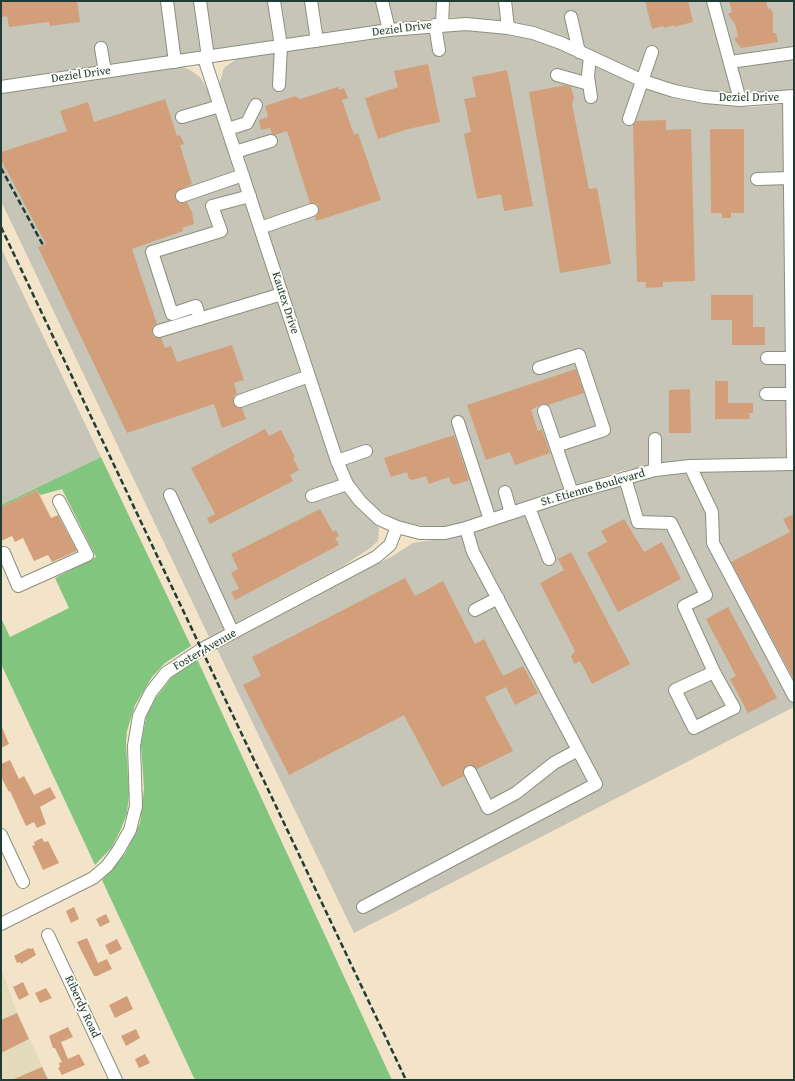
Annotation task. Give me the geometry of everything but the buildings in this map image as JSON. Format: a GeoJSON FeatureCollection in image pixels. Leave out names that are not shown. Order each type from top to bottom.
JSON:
{"type":"FeatureCollection","features":[{"type":"Feature","properties":{"kind":"street"},"geometry":{"type":"LineString","coordinates":[[167,1],[175,62]]}},
{"type":"Feature","properties":{"kind":"street","name":"Kautex Drive"},"geometry":{"type":"LineString","coordinates":[[200,1],[206,57],[220,106],[337,462],[347,484],[360,501],[379,518],[397,528]]}},
{"type":"Feature","properties":{"kind":"street"},"geometry":{"type":"LineString","coordinates":[[274,1],[281,46],[278,85]]}},
{"type":"Feature","properties":{"kind":"street"},"geometry":{"type":"LineString","coordinates":[[311,1],[317,41]]}},
{"type":"Feature","properties":{"kind":"street"},"geometry":{"type":"LineString","coordinates":[[382,1],[389,30]]}},
{"type":"Feature","properties":{"kind":"street"},"geometry":{"type":"LineString","coordinates":[[439,50],[438,25],[443,1]]}},
{"type":"Feature","properties":{"kind":"street"},"geometry":{"type":"LineString","coordinates":[[505,1],[508,28]]}},
{"type":"Feature","properties":{"kind":"street"},"geometry":{"type":"LineString","coordinates":[[713,1],[740,100]]}},
{"type":"Feature","properties":{"kind":"street"},"geometry":{"type":"LineString","coordinates":[[571,17],[585,54],[591,97]]}},
{"type":"Feature","properties":{"kind":"street","name":"Deziel Drive"},"geometry":{"type":"LineString","coordinates":[[1,87],[389,30],[466,24],[508,28],[533,33],[585,54],[643,81],[674,91],[705,97],[740,100],[792,97]]}},
{"type":"Feature","properties":{"kind":"street"},"geometry":{"type":"LineString","coordinates":[[101,48],[105,72]]}},
{"type":"Feature","properties":{"kind":"street"},"geometry":{"type":"LineString","coordinates":[[629,119],[652,52]]}},
{"type":"Feature","properties":{"kind":"street"},"geometry":{"type":"LineString","coordinates":[[730,62],[794,53]]}},
{"type":"Feature","properties":{"kind":"street"},"geometry":{"type":"LineString","coordinates":[[557,75],[589,84]]}},
{"type":"Feature","properties":{"kind":"street"},"geometry":{"type":"LineString","coordinates":[[792,97],[790,178],[792,210],[793,464]]}},
{"type":"Feature","properties":{"kind":"street"},"geometry":{"type":"LineString","coordinates":[[228,129],[247,123],[256,105]]}},
{"type":"Feature","properties":{"kind":"street"},"geometry":{"type":"LineString","coordinates":[[182,117],[220,106]]}},
{"type":"Feature","properties":{"kind":"street"},"geometry":{"type":"LineString","coordinates":[[235,152],[271,141]]}},
{"type":"Feature","properties":{"kind":"street"},"geometry":{"type":"LineString","coordinates":[[182,196],[243,176]]}},
{"type":"Feature","properties":{"kind":"street"},"geometry":{"type":"LineString","coordinates":[[757,178],[790,178]]}},
{"type":"Feature","properties":{"kind":"street"},"geometry":{"type":"LineString","coordinates":[[200,319],[196,306],[172,314],[152,252],[221,231],[212,206],[250,196]]}},
{"type":"Feature","properties":{"kind":"street"},"geometry":{"type":"LineString","coordinates":[[260,228],[312,210]]}},
{"type":"Feature","properties":{"kind":"street"},"geometry":{"type":"LineString","coordinates":[[159,331],[282,294]]}},
{"type":"Feature","properties":{"kind":"street"},"geometry":{"type":"LineString","coordinates":[[767,358],[792,354]]}},
{"type":"Feature","properties":{"kind":"street"},"geometry":{"type":"LineString","coordinates":[[539,368],[580,355],[604,430],[556,446]]}},
{"type":"Feature","properties":{"kind":"street"},"geometry":{"type":"LineString","coordinates":[[240,401],[309,376]]}},
{"type":"Feature","properties":{"kind":"street"},"geometry":{"type":"LineString","coordinates":[[766,394],[792,394]]}},
{"type":"Feature","properties":{"kind":"street"},"geometry":{"type":"LineString","coordinates":[[544,411],[572,493]]}},
{"type":"Feature","properties":{"kind":"street"},"geometry":{"type":"LineString","coordinates":[[458,422],[490,520]]}},
{"type":"Feature","properties":{"kind":"street"},"geometry":{"type":"LineString","coordinates":[[655,439],[655,470]]}},
{"type":"Feature","properties":{"kind":"street"},"geometry":{"type":"LineString","coordinates":[[337,462],[366,451]]}},
{"type":"Feature","properties":{"kind":"street","name":"St. Etienne Boulevard"},"geometry":{"type":"LineString","coordinates":[[397,528],[420,533],[445,533],[466,528],[572,493],[655,470],[690,466],[793,464]]}},
{"type":"Feature","properties":{"kind":"street"},"geometry":{"type":"LineString","coordinates":[[690,466],[712,512],[713,543],[794,696]]}},
{"type":"Feature","properties":{"kind":"street"},"geometry":{"type":"LineString","coordinates":[[625,478],[638,522],[671,523],[706,595],[684,606],[714,672],[734,708],[694,728],[676,690],[714,672]]}},
{"type":"Feature","properties":{"kind":"street"},"geometry":{"type":"LineString","coordinates":[[312,496],[347,484]]}},
{"type":"Feature","properties":{"kind":"street"},"geometry":{"type":"LineString","coordinates":[[505,492],[511,513]]}},
{"type":"Feature","properties":{"kind":"street"},"geometry":{"type":"LineString","coordinates":[[170,496],[233,633]]}},
{"type":"Feature","properties":{"kind":"street"},"geometry":{"type":"LineString","coordinates":[[1,554],[4,553],[18,586],[87,555],[59,501]]}},
{"type":"Feature","properties":{"kind":"street"},"geometry":{"type":"LineString","coordinates":[[529,508],[549,559]]}},
{"type":"Feature","properties":{"kind":"street","name":"Foster Avenue"},"geometry":{"type":"LineString","coordinates":[[1,924],[93,878],[111,861],[118,851],[130,830],[136,806],[134,746],[140,716],[151,692],[166,673],[184,660],[376,557],[390,545],[397,528]]}},
{"type":"Feature","properties":{"kind":"street"},"geometry":{"type":"LineString","coordinates":[[363,907],[596,784],[474,552],[466,528]]}},
{"type":"Feature","properties":{"kind":"street"},"geometry":{"type":"LineString","coordinates":[[475,610],[498,598]]}},
{"type":"Feature","properties":{"kind":"street"},"geometry":{"type":"LineString","coordinates":[[470,772],[488,808],[516,793],[554,763],[578,750]]}},
{"type":"Feature","properties":{"kind":"street"},"geometry":{"type":"LineString","coordinates":[[1,835],[23,882]]}},
{"type":"Feature","properties":{"kind":"street","name":"Riberdy Road"},"geometry":{"type":"LineString","coordinates":[[48,935],[116,1080]]}},
{"type":"Feature","properties":{"kind":"shaded area"},"geometry":{"type":"Polygon","coordinates":[[[1,1],[794,1],[794,89],[760,94],[725,93],[671,85],[527,27],[496,20],[444,17],[1,81],[1,1]]]}},
{"type":"Feature","properties":{"kind":"shaded area"},"geometry":{"type":"Polygon","coordinates":[[[445,28],[512,34],[546,43],[635,83],[686,100],[752,107],[794,103],[794,459],[675,461],[621,471],[463,523],[436,528],[400,522],[369,504],[347,473],[219,84],[224,68],[239,57],[445,28]]]}},
{"type":"Feature","properties":{"kind":"shaded area"},"geometry":{"type":"Polygon","coordinates":[[[180,66],[190,70],[200,77],[212,98],[331,462],[344,490],[357,508],[379,528],[378,541],[369,549],[341,567],[209,637],[1,201],[1,94],[180,66]]]}},
{"type":"Feature","properties":{"kind":"shaded area"},"geometry":{"type":"Polygon","coordinates":[[[1,248],[101,457],[1,505],[1,248]]]}},
{"type":"Feature","properties":{"kind":"shaded area"},"geometry":{"type":"Polygon","coordinates":[[[712,470],[794,470],[794,707],[354,933],[217,649],[391,557],[413,543],[451,537],[639,479],[712,470]]]}},
{"type":"Feature","properties":{"kind":"shaded area"},"geometry":{"type":"Polygon","coordinates":[[[1,968],[17,1013],[49,1080],[1,1080],[1,968]]]}},
{"type":"Feature","properties":{"kind":"green space"},"geometry":{"type":"Polygon","coordinates":[[[101,457],[191,646],[165,663],[152,677],[135,705],[127,731],[126,742],[129,795],[127,813],[112,847],[95,865],[1,664],[1,618],[10,637],[69,608],[55,578],[96,557],[62,489],[40,495],[37,490],[1,507],[1,505],[101,457]]]}},
{"type":"Feature","properties":{"kind":"green space"},"geometry":{"type":"Polygon","coordinates":[[[197,659],[392,1080],[195,1080],[102,880],[125,854],[140,823],[144,789],[141,744],[147,714],[155,699],[172,677],[197,659]]]}},
{"type":"Feature","properties":{"kind":"railway"},"geometry":{"type":"LineString","coordinates":[[1,168],[43,245]]}},
{"type":"Feature","properties":{"kind":"railway"},"geometry":{"type":"LineString","coordinates":[[1,227],[406,1080]]}}]}
